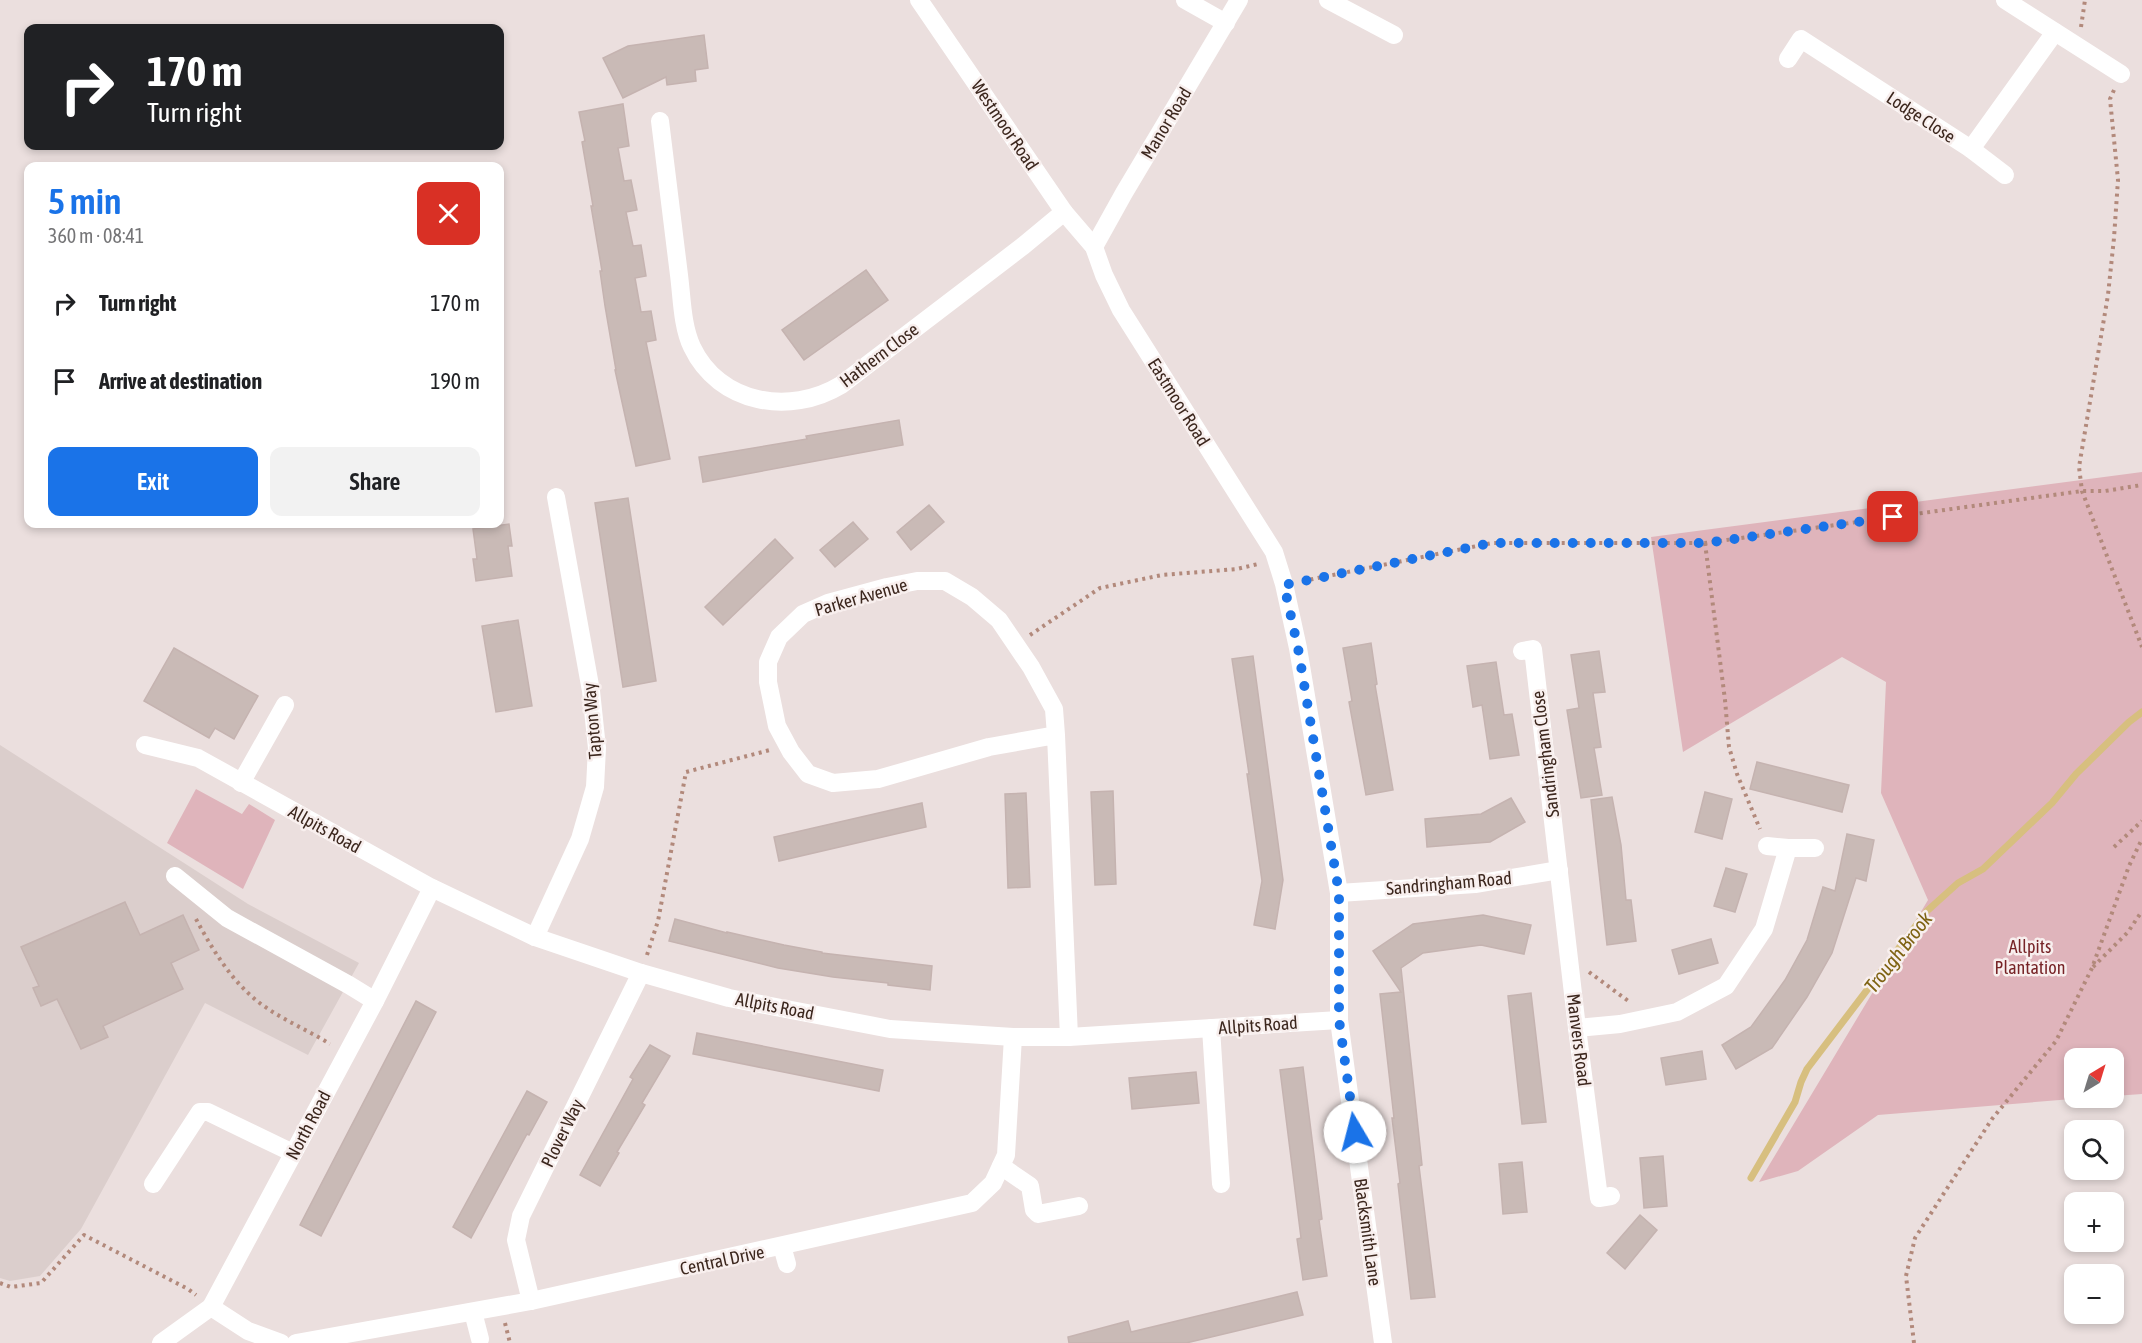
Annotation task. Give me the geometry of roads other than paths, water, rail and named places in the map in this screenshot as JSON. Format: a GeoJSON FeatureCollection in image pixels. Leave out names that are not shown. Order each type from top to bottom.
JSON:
{"type":"FeatureCollection","features":[{"type":"Feature","properties":{"kind":"street","name":"Westmoor Road"},"geometry":{"type":"LineString","coordinates":[[919,0],[1064,212],[1094,247]]}},
{"type":"Feature","properties":{"kind":"street"},"geometry":{"type":"LineString","coordinates":[[1185,0],[1226,23]]}},
{"type":"Feature","properties":{"kind":"street","name":"Manor Road"},"geometry":{"type":"LineString","coordinates":[[1094,247],[1239,0]]}},
{"type":"Feature","properties":{"kind":"street"},"geometry":{"type":"LineString","coordinates":[[1328,0],[1394,35]]}},
{"type":"Feature","properties":{"kind":"street"},"geometry":{"type":"LineString","coordinates":[[2005,0],[2121,74]]}},
{"type":"Feature","properties":{"kind":"street","name":"Lodge Close"},"geometry":{"type":"LineString","coordinates":[[1788,59],[1802,39],[1971,149],[2055,32]]}},
{"type":"Feature","properties":{"kind":"street","name":"Hathern Close"},"geometry":{"type":"LineString","coordinates":[[660,121],[684,310],[692,346],[700,360],[724,383],[738,392],[769,403],[800,401],[829,392],[841,385],[1064,212]]}},
{"type":"Feature","properties":{"kind":"street"},"geometry":{"type":"LineString","coordinates":[[1971,149],[2005,175]]}},
{"type":"Feature","properties":{"kind":"street","name":"Eastmoor Road"},"geometry":{"type":"LineString","coordinates":[[1094,247],[1104,275],[1121,310],[1275,556]]}},
{"type":"Feature","properties":{"kind":"street","name":"Tapton Way"},"geometry":{"type":"LineString","coordinates":[[535,937],[580,840],[595,788],[597,748],[591,691],[556,497]]}},
{"type":"Feature","properties":{"kind":"street","name":"Blacksmith Lane"},"geometry":{"type":"LineString","coordinates":[[1275,556],[1298,648],[1339,893],[1339,1020],[1383,1343]]}},
{"type":"Feature","properties":{"kind":"street","name":"Parker Avenue"},"geometry":{"type":"LineString","coordinates":[[1056,735],[989,747],[878,779],[833,783],[808,774],[777,726],[768,682],[768,662],[779,637],[803,614],[828,603],[917,581],[945,581],[972,597],[999,620],[1031,667],[1054,709],[1056,735],[1069,1037]]}},
{"type":"Feature","properties":{"kind":"street","name":"Sandringham Close"},"geometry":{"type":"LineString","coordinates":[[1522,651],[1533,649],[1559,870]]}},
{"type":"Feature","properties":{"kind":"street"},"geometry":{"type":"LineString","coordinates":[[247,786],[285,705]]}},
{"type":"Feature","properties":{"kind":"street","name":"Allpits Road"},"geometry":{"type":"LineString","coordinates":[[145,745],[198,758],[432,888],[535,937],[641,973],[729,998],[890,1029],[1013,1037],[1069,1037],[1339,1020]]}},
{"type":"Feature","properties":{"kind":"street"},"geometry":{"type":"LineString","coordinates":[[1767,846],[1815,848]]}},
{"type":"Feature","properties":{"kind":"street"},"geometry":{"type":"LineString","coordinates":[[1577,1028],[1620,1024],[1677,1012],[1726,986],[1764,929],[1788,848]]}},
{"type":"Feature","properties":{"kind":"street","name":"Sandringham Road"},"geometry":{"type":"LineString","coordinates":[[1339,893],[1475,884],[1559,870]]}},
{"type":"Feature","properties":{"kind":"street","name":"Manvers Road"},"geometry":{"type":"LineString","coordinates":[[1559,870],[1599,1198]]}},
{"type":"Feature","properties":{"kind":"street"},"geometry":{"type":"LineString","coordinates":[[175,876],[227,918],[349,984],[375,1001]]}},
{"type":"Feature","properties":{"kind":"street","name":"North Road"},"geometry":{"type":"LineString","coordinates":[[161,1343],[211,1306],[347,1054],[432,888]]}},
{"type":"Feature","properties":{"kind":"street","name":"Plover Way"},"geometry":{"type":"LineString","coordinates":[[531,1301],[516,1240],[521,1216],[641,973]]}},
{"type":"Feature","properties":{"kind":"street"},"geometry":{"type":"LineString","coordinates":[[1211,1028],[1221,1184]]}},
{"type":"Feature","properties":{"kind":"street","name":"Central Drive"},"geometry":{"type":"LineString","coordinates":[[296,1343],[785,1255],[972,1203],[993,1183],[1006,1155],[1013,1037]]}},
{"type":"Feature","properties":{"kind":"street"},"geometry":{"type":"LineString","coordinates":[[153,1184],[200,1113],[208,1112],[293,1154]]}},
{"type":"Feature","properties":{"kind":"street"},"geometry":{"type":"LineString","coordinates":[[1001,1166],[1030,1186],[1034,1210],[1038,1214],[1079,1206]]}},
{"type":"Feature","properties":{"kind":"street"},"geometry":{"type":"LineString","coordinates":[[211,1306],[248,1331],[281,1343]]}},
{"type":"Feature","properties":{"kind":"street"},"geometry":{"type":"LineString","coordinates":[[473,1312],[480,1339]]}},
{"type":"Feature","properties":{"kind":"waterway","name":"Trough Brook"},"geometry":{"type":"LineString","coordinates":[[1751,1178],[1795,1102],[1807,1069],[1927,911],[1958,883],[1983,869],[2052,803],[2076,774],[2142,712]]}},
{"type":"Feature","properties":{"kind":"park label","name":"Allpits Plantation"},"geometry":{"type":"Point","coordinates":[2030,956]}}]}
